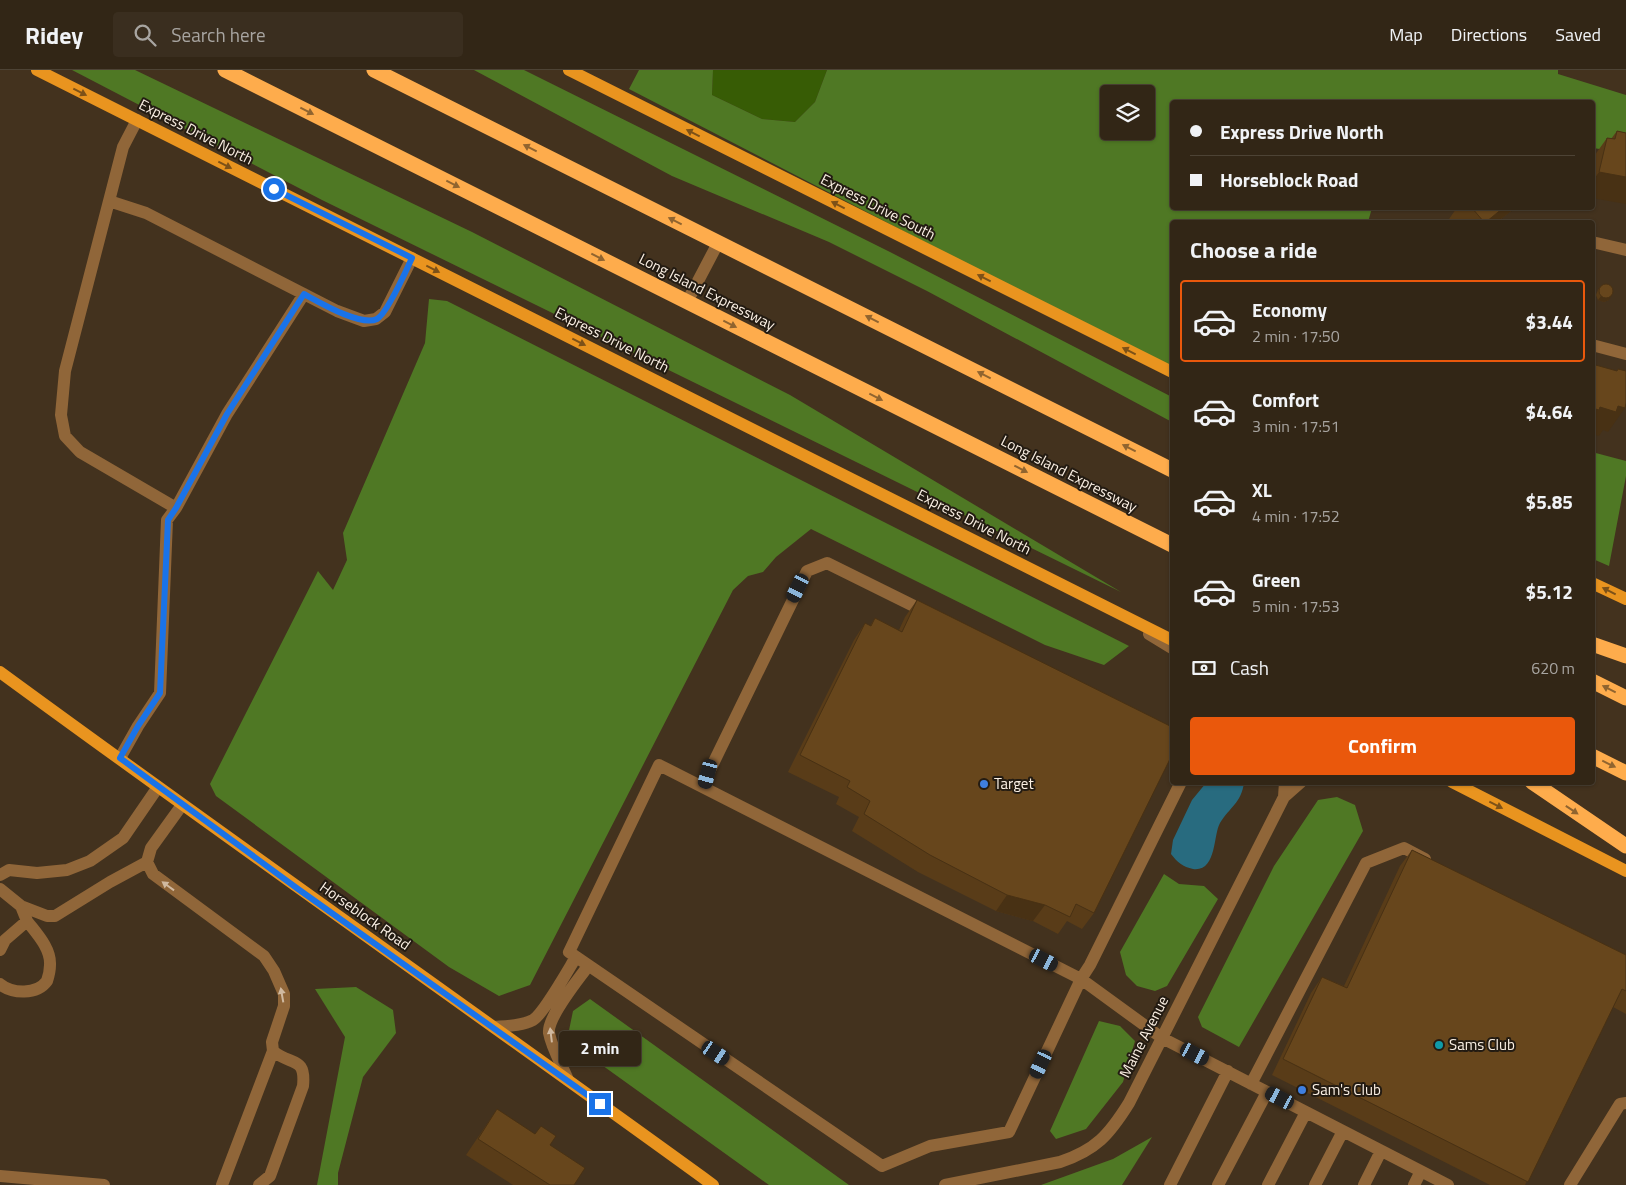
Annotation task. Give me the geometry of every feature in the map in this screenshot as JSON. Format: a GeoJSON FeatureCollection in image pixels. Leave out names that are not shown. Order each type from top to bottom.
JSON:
{"type":"FeatureCollection","features":[{"type":"Feature","properties":{"kind":"highway"},"geometry":{"type":"LineString","coordinates":[[215,70],[264,89]]}},
{"type":"Feature","properties":{"kind":"highway","name":"Long Island Expressway"},"geometry":{"type":"LineString","coordinates":[[225,70],[1170,545]]}},
{"type":"Feature","properties":{"kind":"highway"},"geometry":{"type":"LineString","coordinates":[[374,70],[1170,469]]}},
{"type":"Feature","properties":{"kind":"highway"},"geometry":{"type":"LineString","coordinates":[[1071,494],[1170,554]]}},
{"type":"Feature","properties":{"kind":"highway"},"geometry":{"type":"LineString","coordinates":[[1595,645],[1626,656]]}},
{"type":"Feature","properties":{"kind":"highway"},"geometry":{"type":"LineString","coordinates":[[1595,682],[1626,698]]}},
{"type":"Feature","properties":{"kind":"highway"},"geometry":{"type":"LineString","coordinates":[[1595,757],[1626,772]]}},
{"type":"Feature","properties":{"kind":"highway"},"geometry":{"type":"LineString","coordinates":[[1536,785],[1626,846]]}},
{"type":"Feature","properties":{"kind":"main road","name":"Express Drive North"},"geometry":{"type":"LineString","coordinates":[[37,70],[1170,639]]}},
{"type":"Feature","properties":{"kind":"main road","name":"Express Drive South"},"geometry":{"type":"LineString","coordinates":[[569,70],[1170,371]]}},
{"type":"Feature","properties":{"kind":"main road"},"geometry":{"type":"LineString","coordinates":[[1595,584],[1626,600]]}},
{"type":"Feature","properties":{"kind":"main road","name":"Horseblock Road"},"geometry":{"type":"LineString","coordinates":[[0,672],[182,805],[713,1185]]}},
{"type":"Feature","properties":{"kind":"main road"},"geometry":{"type":"LineString","coordinates":[[1458,785],[1626,871]]}},
{"type":"Feature","properties":{"kind":"street"},"geometry":{"type":"LineString","coordinates":[[137,120],[123,147],[65,372],[60,415],[65,436],[80,452],[176,508]]}},
{"type":"Feature","properties":{"kind":"street"},"geometry":{"type":"LineString","coordinates":[[109,201],[146,213],[337,311],[364,321],[376,320],[385,312],[412,258]]}},
{"type":"Feature","properties":{"kind":"street"},"geometry":{"type":"LineString","coordinates":[[687,302],[718,243]]}},
{"type":"Feature","properties":{"kind":"street"},"geometry":{"type":"LineString","coordinates":[[1595,243],[1626,250]]}},
{"type":"Feature","properties":{"kind":"street"},"geometry":{"type":"LineString","coordinates":[[120,758],[160,693],[168,520],[227,414],[304,294]]}},
{"type":"Feature","properties":{"kind":"street"},"geometry":{"type":"LineString","coordinates":[[1595,347],[1626,354]]}},
{"type":"Feature","properties":{"kind":"street"},"geometry":{"type":"LineString","coordinates":[[704,788],[708,774],[807,571],[827,562],[942,619]]}},
{"type":"Feature","properties":{"kind":"street"},"geometry":{"type":"LineString","coordinates":[[1078,592],[1170,647]]}},
{"type":"Feature","properties":{"kind":"street"},"geometry":{"type":"LineString","coordinates":[[1180,785],[1090,965],[1081,979],[1009,1132],[930,1146],[882,1166],[569,952],[659,765],[1081,979],[1162,1038],[1448,1185]]}},
{"type":"Feature","properties":{"kind":"street"},"geometry":{"type":"LineString","coordinates":[[1284,797],[1285,785]]}},
{"type":"Feature","properties":{"kind":"street"},"geometry":{"type":"LineString","coordinates":[[1284,797],[1298,785]]}},
{"type":"Feature","properties":{"kind":"street"},"geometry":{"type":"LineString","coordinates":[[0,875],[9,870],[36,873],[67,870],[90,861],[123,838],[158,787]]}},
{"type":"Feature","properties":{"kind":"street","name":"Maine Avenue"},"geometry":{"type":"LineString","coordinates":[[945,1185],[984,1181],[1078,1156],[1094,1147],[1119,1119],[1129,1104],[1284,797]]}},
{"type":"Feature","properties":{"kind":"street"},"geometry":{"type":"LineString","coordinates":[[182,805],[151,848],[148,862],[153,874],[264,956],[274,971],[284,994],[284,1006],[273,1046],[222,1185]]}},
{"type":"Feature","properties":{"kind":"street"},"geometry":{"type":"LineString","coordinates":[[1251,1084],[1366,863],[1404,848],[1440,866]]}},
{"type":"Feature","properties":{"kind":"street"},"geometry":{"type":"LineString","coordinates":[[0,889],[21,906],[47,916],[55,916],[110,882],[148,862]]}},
{"type":"Feature","properties":{"kind":"street"},"geometry":{"type":"LineString","coordinates":[[0,984],[18,992],[34,990],[46,981],[51,965],[48,951],[27,921],[21,906]]}},
{"type":"Feature","properties":{"kind":"street"},"geometry":{"type":"LineString","coordinates":[[0,950],[5,940],[27,921]]}},
{"type":"Feature","properties":{"kind":"street"},"geometry":{"type":"LineString","coordinates":[[494,1027],[514,1025],[534,1019],[550,999],[576,957]]}},
{"type":"Feature","properties":{"kind":"street"},"geometry":{"type":"LineString","coordinates":[[568,1080],[552,1043],[549,1030],[554,1015],[588,966]]}},
{"type":"Feature","properties":{"kind":"street"},"geometry":{"type":"LineString","coordinates":[[259,1185],[270,1176],[303,1086],[304,1073],[298,1063],[280,1056],[273,1046]]}},
{"type":"Feature","properties":{"kind":"street"},"geometry":{"type":"LineString","coordinates":[[1170,1185],[1228,1071]]}},
{"type":"Feature","properties":{"kind":"street"},"geometry":{"type":"LineString","coordinates":[[1218,1185],[1267,1092]]}},
{"type":"Feature","properties":{"kind":"street"},"geometry":{"type":"LineString","coordinates":[[1570,1185],[1620,1104],[1626,1103]]}},
{"type":"Feature","properties":{"kind":"street"},"geometry":{"type":"LineString","coordinates":[[1268,1185],[1306,1112]]}},
{"type":"Feature","properties":{"kind":"street"},"geometry":{"type":"LineString","coordinates":[[1315,1185],[1343,1131]]}},
{"type":"Feature","properties":{"kind":"street"},"geometry":{"type":"LineString","coordinates":[[1364,1185],[1381,1150]]}},
{"type":"Feature","properties":{"kind":"street"},"geometry":{"type":"LineString","coordinates":[[1414,1185],[1421,1171]]}},
{"type":"Feature","properties":{"kind":"street"},"geometry":{"type":"LineString","coordinates":[[0,1176],[104,1185]]}},
{"type":"Feature","properties":{"kind":"green space"},"geometry":{"type":"Polygon","coordinates":[[[72,70],[135,70],[472,232],[790,395],[1121,592],[322,200],[72,70]]]}},
{"type":"Feature","properties":{"kind":"green space"},"geometry":{"type":"Polygon","coordinates":[[[474,70],[524,70],[890,252],[1170,396],[1170,421],[927,291],[829,242],[672,176],[474,70]]]}},
{"type":"Feature","properties":{"kind":"green space"},"geometry":{"type":"Polygon","coordinates":[[[639,70],[713,70],[712,95],[762,119],[795,122],[815,102],[827,70],[1558,70],[1558,74],[1626,95],[1626,153],[1595,148],[1595,100],[1170,100],[1170,210],[1371,210],[1369,220],[1170,220],[1170,369],[629,89],[639,70]]]}},
{"type":"Feature","properties":{"kind":"green space"},"geometry":{"type":"Polygon","coordinates":[[[713,70],[827,70],[815,102],[795,122],[762,119],[712,95],[713,70]]]}},
{"type":"Feature","properties":{"kind":"green space"},"geometry":{"type":"Polygon","coordinates":[[[429,299],[447,301],[1129,646],[1104,665],[1045,645],[811,529],[776,557],[763,572],[748,576],[733,590],[530,985],[499,996],[449,967],[216,796],[210,784],[318,571],[333,590],[347,560],[343,533],[425,343],[429,299]]]}},
{"type":"Feature","properties":{"kind":"green space"},"geometry":{"type":"Polygon","coordinates":[[[1595,453],[1626,461],[1626,476],[1609,566],[1595,560],[1595,453]]]}},
{"type":"Feature","properties":{"kind":"green space"},"geometry":{"type":"Polygon","coordinates":[[[1337,797],[1355,805],[1363,831],[1239,1047],[1202,1027],[1198,1017],[1274,866],[1318,800],[1337,797]]]}},
{"type":"Feature","properties":{"kind":"green space"},"geometry":{"type":"Polygon","coordinates":[[[1164,874],[1179,884],[1204,886],[1218,899],[1167,986],[1155,991],[1137,986],[1126,975],[1120,952],[1164,874]]]}},
{"type":"Feature","properties":{"kind":"green space"},"geometry":{"type":"Polygon","coordinates":[[[356,987],[393,1010],[396,1033],[363,1077],[338,1173],[338,1185],[317,1185],[345,1037],[315,989],[356,987]]]}},
{"type":"Feature","properties":{"kind":"green space"},"geometry":{"type":"Polygon","coordinates":[[[590,999],[849,1185],[769,1185],[567,1040],[573,1011],[590,999]]]}},
{"type":"Feature","properties":{"kind":"green space"},"geometry":{"type":"Polygon","coordinates":[[[1099,1021],[1120,1026],[1135,1041],[1123,1082],[1086,1129],[1056,1139],[1050,1131],[1099,1021]]]}},
{"type":"Feature","properties":{"kind":"green space"},"geometry":{"type":"Polygon","coordinates":[[[1152,1137],[1122,1185],[1041,1185],[1113,1159],[1152,1137]]]}},
{"type":"Feature","properties":{"kind":"water"},"geometry":{"type":"Polygon","coordinates":[[[1204,785],[1244,785],[1238,800],[1220,823],[1210,859],[1201,868],[1193,869],[1180,864],[1171,854],[1173,840],[1192,800],[1204,785]]]}},
{"type":"Feature","properties":{"kind":"building"},"geometry":{"type":"Polygon","coordinates":[[[1617,131],[1626,133],[1626,177],[1599,172],[1607,138],[1615,139],[1617,131]]]}},
{"type":"Feature","properties":{"kind":"building"},"geometry":{"type":"Polygon","coordinates":[[[1474,210],[1501,210],[1488,220],[1482,220],[1474,210]]]}},
{"type":"Feature","properties":{"kind":"building"},"geometry":{"type":"Polygon","coordinates":[[[1606,284],[1611,286],[1613,291],[1611,296],[1606,298],[1601,296],[1599,291],[1601,286],[1606,284]]]}},
{"type":"Feature","properties":{"kind":"building"},"geometry":{"type":"Polygon","coordinates":[[[1595,365],[1617,371],[1618,369],[1626,371],[1625,408],[1618,406],[1616,412],[1600,407],[1599,410],[1595,409],[1595,365]]]}},
{"type":"Feature","properties":{"kind":"building","name":"Target"},"geometry":{"type":"Polygon","coordinates":[[[917,600],[1170,726],[1170,759],[1094,913],[1076,904],[1070,917],[1045,905],[1007,895],[930,855],[864,814],[870,801],[847,787],[850,781],[800,755],[865,623],[871,626],[875,618],[902,632],[917,600]]]}},
{"type":"Feature","properties":{"kind":"building","name":"Sams Club"},"geometry":{"type":"Polygon","coordinates":[[[1412,850],[1626,955],[1626,991],[1622,989],[1528,1182],[1283,1059],[1322,977],[1347,988],[1412,850]]]}},
{"type":"Feature","properties":{"kind":"building"},"geometry":{"type":"Polygon","coordinates":[[[497,1109],[535,1134],[541,1126],[556,1136],[550,1145],[585,1168],[574,1185],[550,1185],[478,1139],[497,1109]]]}},
{"type":"Feature","properties":{"kind":"place","name":"Target"},"geometry":{"type":"Point","coordinates":[984,784]}},
{"type":"Feature","properties":{"kind":"place","name":"Sams Club"},"geometry":{"type":"Point","coordinates":[1439,1045]}},
{"type":"Feature","properties":{"kind":"place","name":"Sam's Club"},"geometry":{"type":"Point","coordinates":[1302,1090]}},
{"type":"Feature","properties":{"kind":"route"},"geometry":{"type":"LineString","coordinates":[[274,189],[412,258],[385,312],[376,320],[364,321],[337,311],[304,294],[227,414],[168,520],[160,693],[120,758],[298,889],[600,1104]]}}]}
